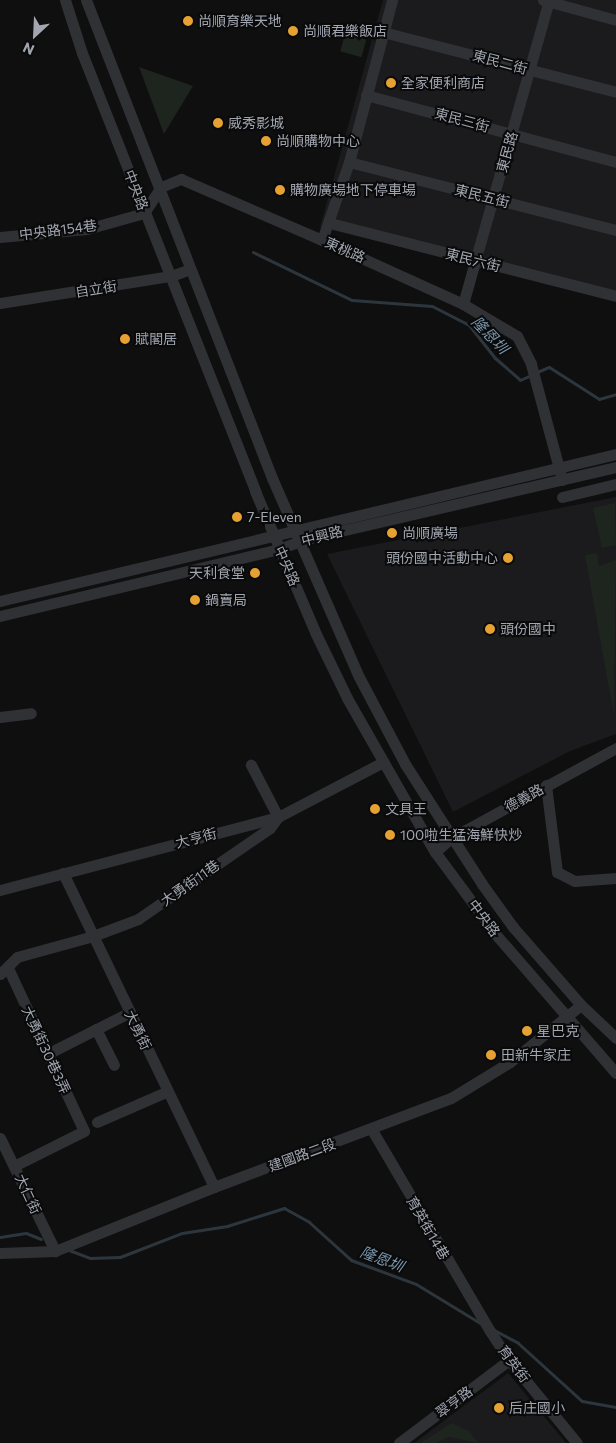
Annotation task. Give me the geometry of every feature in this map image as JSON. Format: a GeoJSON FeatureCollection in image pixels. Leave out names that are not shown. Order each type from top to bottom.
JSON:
{"type":"FeatureCollection","features":[{"type":"Feature","properties":{"kind":"street","name":"中央路"},"geometry":{"type":"LineString","coordinates":[[65,0],[144,213],[171,276],[279,549],[315,632],[383,762],[435,852],[498,937],[566,1018],[616,1073]]}},
{"type":"Feature","properties":{"kind":"street","name":"中央路"},"geometry":{"type":"LineString","coordinates":[[86,0],[97,34],[160,188],[190,270],[299,536],[312,573],[359,677],[404,764],[513,927],[581,1005],[616,1038]]}},
{"type":"Feature","properties":{"kind":"street"},"geometry":{"type":"LineString","coordinates":[[322,240],[330,223],[349,162],[392,0]]}},
{"type":"Feature","properties":{"kind":"street"},"geometry":{"type":"LineString","coordinates":[[547,1],[616,20]]}},
{"type":"Feature","properties":{"kind":"street","name":"東民路"},"geometry":{"type":"LineString","coordinates":[[463,304],[530,70],[547,1]]}},
{"type":"Feature","properties":{"kind":"street","name":"東民二街"},"geometry":{"type":"LineString","coordinates":[[383,32],[616,92]]}},
{"type":"Feature","properties":{"kind":"street","name":"東民三街"},"geometry":{"type":"LineString","coordinates":[[366,95],[616,162]]}},
{"type":"Feature","properties":{"kind":"street","name":"東民五街"},"geometry":{"type":"LineString","coordinates":[[349,162],[616,230]]}},
{"type":"Feature","properties":{"kind":"street","name":"東桃路"},"geometry":{"type":"LineString","coordinates":[[160,188],[181,180],[322,240],[463,304],[517,336],[532,370],[559,466]]}},
{"type":"Feature","properties":{"kind":"street"},"geometry":{"type":"LineString","coordinates":[[144,213],[160,188]]}},
{"type":"Feature","properties":{"kind":"street","name":"中央路154巷"},"geometry":{"type":"LineString","coordinates":[[0,236],[87,229],[144,213]]}},
{"type":"Feature","properties":{"kind":"street","name":"東民六街"},"geometry":{"type":"LineString","coordinates":[[330,223],[476,262],[616,296]]}},
{"type":"Feature","properties":{"kind":"street","name":"自立街"},"geometry":{"type":"LineString","coordinates":[[0,303],[171,276],[190,270]]}},
{"type":"Feature","properties":{"kind":"street","name":"中興路"},"geometry":{"type":"LineString","coordinates":[[0,616],[155,576],[279,549],[299,536],[559,466],[616,454]]}},
{"type":"Feature","properties":{"kind":"street"},"geometry":{"type":"LineString","coordinates":[[559,466],[562,480]]}},
{"type":"Feature","properties":{"kind":"street","name":"中興路"},"geometry":{"type":"LineString","coordinates":[[0,600],[273,533],[299,536],[616,467]]}},
{"type":"Feature","properties":{"kind":"street"},"geometry":{"type":"LineString","coordinates":[[562,497],[616,484]]}},
{"type":"Feature","properties":{"kind":"street"},"geometry":{"type":"LineString","coordinates":[[152,563],[155,576]]}},
{"type":"Feature","properties":{"kind":"street"},"geometry":{"type":"LineString","coordinates":[[0,717],[31,713]]}},
{"type":"Feature","properties":{"kind":"street","name":"德義路"},"geometry":{"type":"LineString","coordinates":[[435,852],[452,838],[616,748]]}},
{"type":"Feature","properties":{"kind":"street","name":"大亨街"},"geometry":{"type":"LineString","coordinates":[[0,890],[278,817],[383,762]]}},
{"type":"Feature","properties":{"kind":"street"},"geometry":{"type":"LineString","coordinates":[[251,765],[278,817]]}},
{"type":"Feature","properties":{"kind":"street"},"geometry":{"type":"LineString","coordinates":[[546,785],[557,872],[574,881],[616,878]]}},
{"type":"Feature","properties":{"kind":"street","name":"大勇街11巷"},"geometry":{"type":"LineString","coordinates":[[4,971],[17,957],[93,936],[138,919],[270,828],[278,817]]}},
{"type":"Feature","properties":{"kind":"street","name":"大勇街"},"geometry":{"type":"LineString","coordinates":[[63,872],[214,1187]]}},
{"type":"Feature","properties":{"kind":"street","name":"大勇街30巷3弄"},"geometry":{"type":"LineString","coordinates":[[4,971],[84,1131],[14,1166]]}},
{"type":"Feature","properties":{"kind":"street","name":"建國路二段"},"geometry":{"type":"LineString","coordinates":[[0,1253],[55,1251],[214,1187],[372,1130],[451,1098],[510,1062],[581,1005]]}},
{"type":"Feature","properties":{"kind":"street"},"geometry":{"type":"LineString","coordinates":[[47,1054],[130,1012]]}},
{"type":"Feature","properties":{"kind":"street"},"geometry":{"type":"LineString","coordinates":[[96,1029],[114,1065]]}},
{"type":"Feature","properties":{"kind":"street"},"geometry":{"type":"LineString","coordinates":[[98,1122],[168,1091]]}},
{"type":"Feature","properties":{"kind":"street","name":"育英街14巷"},"geometry":{"type":"LineString","coordinates":[[372,1130],[488,1328]]}},
{"type":"Feature","properties":{"kind":"street","name":"大仁街"},"geometry":{"type":"LineString","coordinates":[[0,1138],[55,1251]]}},
{"type":"Feature","properties":{"kind":"street","name":"育英街"},"geometry":{"type":"LineString","coordinates":[[488,1328],[509,1360],[577,1443]]}},
{"type":"Feature","properties":{"kind":"street","name":"翠亨路"},"geometry":{"type":"LineString","coordinates":[[399,1443],[509,1360]]}},
{"type":"Feature","properties":{"kind":"shaded area"},"geometry":{"type":"Polygon","coordinates":[[[383,0],[616,0],[616,300],[320,227],[383,0]]]}},
{"type":"Feature","properties":{"kind":"shaded area"},"geometry":{"type":"Polygon","coordinates":[[[346,31],[367,37],[361,57],[340,51],[346,31]]]}},
{"type":"Feature","properties":{"kind":"shaded area"},"geometry":{"type":"Polygon","coordinates":[[[139,67],[193,86],[164,134],[139,67]]]}},
{"type":"Feature","properties":{"kind":"shaded area","name":"頭份國中"},"geometry":{"type":"Polygon","coordinates":[[[616,497],[616,734],[570,751],[453,812],[327,554],[616,497]]]}},
{"type":"Feature","properties":{"kind":"shaded area"},"geometry":{"type":"Polygon","coordinates":[[[615,503],[616,545],[602,548],[593,508],[615,503]]]}},
{"type":"Feature","properties":{"kind":"shaded area"},"geometry":{"type":"Polygon","coordinates":[[[597,553],[599,566],[616,560],[614,716],[585,555],[597,553]]]}},
{"type":"Feature","properties":{"kind":"shaded area","name":"后庄國小"},"geometry":{"type":"Polygon","coordinates":[[[508,1373],[566,1443],[414,1443],[508,1373]]]}},
{"type":"Feature","properties":{"kind":"shaded area"},"geometry":{"type":"Polygon","coordinates":[[[452,1423],[469,1431],[478,1443],[449,1437],[436,1443],[421,1443],[452,1423]]]}},
{"type":"Feature","properties":{"kind":"waterway","name":"隆恩圳"},"geometry":{"type":"LineString","coordinates":[[253,252],[352,300],[432,306],[469,325],[495,358],[520,380],[531,375]]}},
{"type":"Feature","properties":{"kind":"waterway","name":"隆恩圳"},"geometry":{"type":"LineString","coordinates":[[537,372],[549,367],[599,399],[616,394]]}},
{"type":"Feature","properties":{"kind":"waterway","name":"隆恩圳"},"geometry":{"type":"LineString","coordinates":[[69,1250],[90,1258],[120,1257],[182,1233],[227,1226],[284,1208],[309,1222],[351,1260],[416,1284],[480,1323]]}},
{"type":"Feature","properties":{"kind":"waterway","name":"隆恩圳"},"geometry":{"type":"LineString","coordinates":[[0,1237],[26,1233],[41,1239]]}},
{"type":"Feature","properties":{"kind":"waterway","name":"隆恩圳"},"geometry":{"type":"LineString","coordinates":[[494,1330],[518,1343],[582,1401],[616,1407]]}},
{"type":"Feature","properties":{"kind":"place","name":"尚順育樂天地"},"geometry":{"type":"Point","coordinates":[188,21]}},
{"type":"Feature","properties":{"kind":"place","name":"尚順君樂飯店"},"geometry":{"type":"Point","coordinates":[293,31]}},
{"type":"Feature","properties":{"kind":"place","name":"全家便利商店"},"geometry":{"type":"Point","coordinates":[391,83]}},
{"type":"Feature","properties":{"kind":"place","name":"威秀影城"},"geometry":{"type":"Point","coordinates":[218,123]}},
{"type":"Feature","properties":{"kind":"place","name":"尚順購物中心"},"geometry":{"type":"Point","coordinates":[266,141]}},
{"type":"Feature","properties":{"kind":"place","name":"購物廣場地下停車場"},"geometry":{"type":"Point","coordinates":[280,190]}},
{"type":"Feature","properties":{"kind":"place","name":"賦閣居"},"geometry":{"type":"Point","coordinates":[125,339]}},
{"type":"Feature","properties":{"kind":"place","name":"7-Eleven"},"geometry":{"type":"Point","coordinates":[237,517]}},
{"type":"Feature","properties":{"kind":"place","name":"尚順廣場"},"geometry":{"type":"Point","coordinates":[392,533]}},
{"type":"Feature","properties":{"kind":"place","name":"頭份國中活動中心"},"geometry":{"type":"Point","coordinates":[508,558]}},
{"type":"Feature","properties":{"kind":"place","name":"天利食堂"},"geometry":{"type":"Point","coordinates":[255,573]}},
{"type":"Feature","properties":{"kind":"place","name":"鍋賣局"},"geometry":{"type":"Point","coordinates":[195,600]}},
{"type":"Feature","properties":{"kind":"place","name":"頭份國中"},"geometry":{"type":"Point","coordinates":[490,629]}},
{"type":"Feature","properties":{"kind":"place","name":"文具王"},"geometry":{"type":"Point","coordinates":[375,809]}},
{"type":"Feature","properties":{"kind":"place","name":"100啦生猛海鮮快炒"},"geometry":{"type":"Point","coordinates":[390,835]}},
{"type":"Feature","properties":{"kind":"place","name":"星巴克"},"geometry":{"type":"Point","coordinates":[527,1031]}},
{"type":"Feature","properties":{"kind":"place","name":"田新牛家庄"},"geometry":{"type":"Point","coordinates":[491,1055]}},
{"type":"Feature","properties":{"kind":"place","name":"后庄國小"},"geometry":{"type":"Point","coordinates":[499,1408]}}]}
